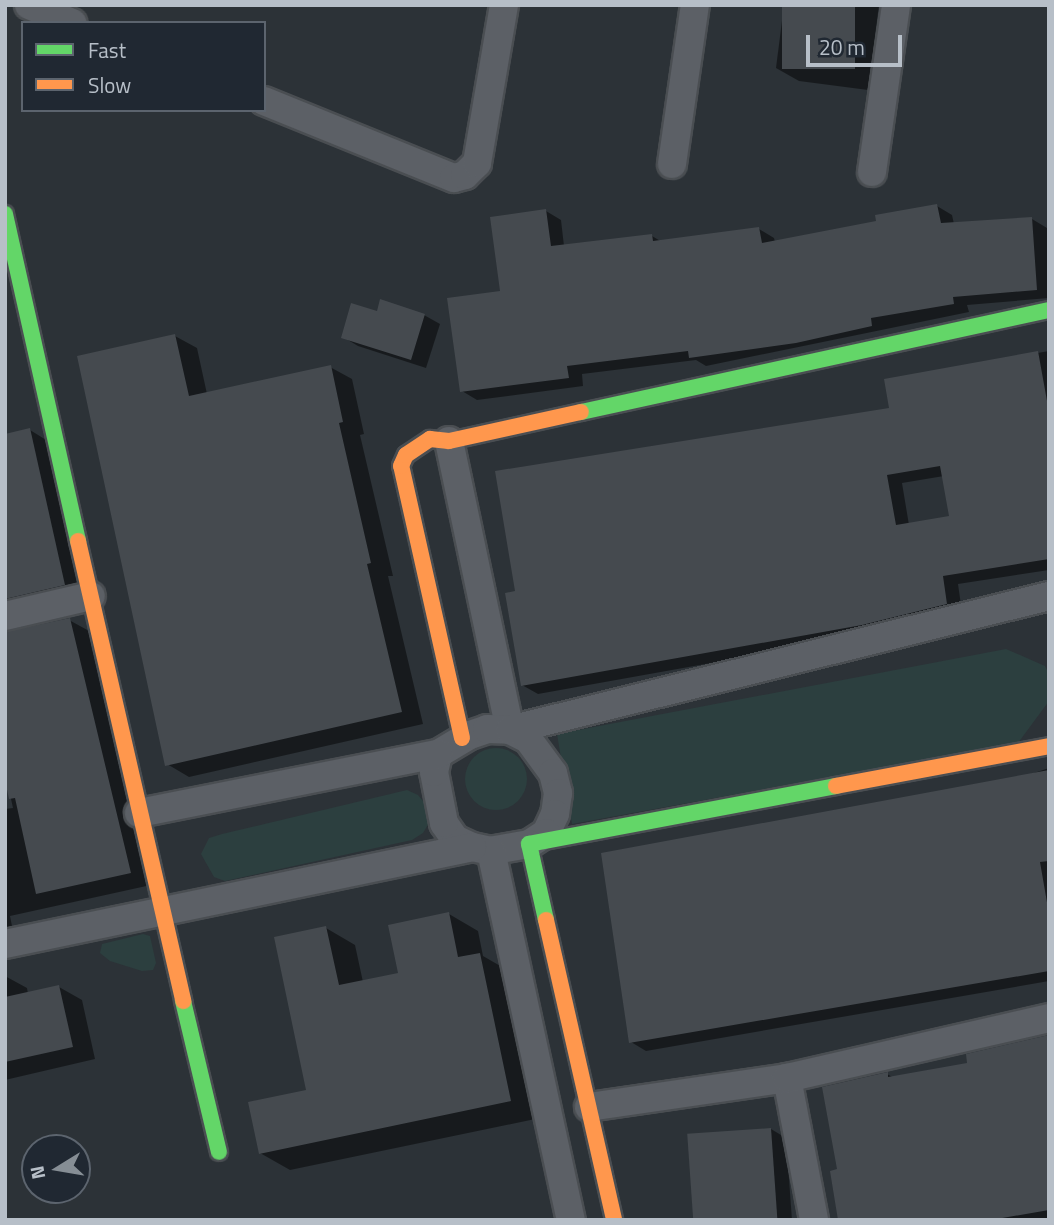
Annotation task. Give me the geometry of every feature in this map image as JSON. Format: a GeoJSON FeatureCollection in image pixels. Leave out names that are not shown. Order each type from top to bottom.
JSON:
{"type":"FeatureCollection","features":[{"type":"Feature","properties":{"kind":"street"},"geometry":{"type":"LineString","coordinates":[[29,5],[67,21]]}},
{"type":"Feature","properties":{"kind":"street"},"geometry":{"type":"LineString","coordinates":[[266,102],[454,178],[465,176],[477,163],[504,5]]}},
{"type":"Feature","properties":{"kind":"street"},"geometry":{"type":"LineString","coordinates":[[672,164],[695,5]]}},
{"type":"Feature","properties":{"kind":"street"},"geometry":{"type":"LineString","coordinates":[[872,172],[896,5]]}},
{"type":"Feature","properties":{"kind":"street"},"geometry":{"type":"LineString","coordinates":[[5,214],[139,813],[219,1152]]}},
{"type":"Feature","properties":{"kind":"street"},"geometry":{"type":"LineString","coordinates":[[463,738],[401,466],[406,455],[430,439],[449,441],[1049,310]]}},
{"type":"Feature","properties":{"kind":"street"},"geometry":{"type":"LineString","coordinates":[[449,441],[510,730]]}},
{"type":"Feature","properties":{"kind":"street"},"geometry":{"type":"LineString","coordinates":[[5,616],[91,596]]}},
{"type":"Feature","properties":{"kind":"street"},"geometry":{"type":"LineString","coordinates":[[139,813],[438,754],[463,738],[487,729],[510,730],[1049,596]]}},
{"type":"Feature","properties":{"kind":"street"},"geometry":{"type":"LineString","coordinates":[[510,730],[528,739],[542,755],[553,773],[558,793],[555,814],[546,833],[529,844]]}},
{"type":"Feature","properties":{"kind":"street"},"geometry":{"type":"LineString","coordinates":[[5,943],[482,849],[529,844],[1049,746]]}},
{"type":"Feature","properties":{"kind":"street"},"geometry":{"type":"LineString","coordinates":[[438,754],[435,786],[444,823],[455,839],[482,849]]}},
{"type":"Feature","properties":{"kind":"street"},"geometry":{"type":"LineString","coordinates":[[529,844],[614,1220]]}},
{"type":"Feature","properties":{"kind":"street"},"geometry":{"type":"LineString","coordinates":[[482,849],[571,1220]]}},
{"type":"Feature","properties":{"kind":"street"},"geometry":{"type":"LineString","coordinates":[[589,1107],[787,1077],[1049,1017]]}},
{"type":"Feature","properties":{"kind":"street"},"geometry":{"type":"LineString","coordinates":[[787,1077],[814,1220]]}},
{"type":"Feature","properties":{"kind":"shaded area"},"geometry":{"type":"Polygon","coordinates":[[[1006,649],[1045,666],[1049,674],[1049,701],[1018,743],[572,824],[557,734],[1006,649]]]}},
{"type":"Feature","properties":{"kind":"shaded area"},"geometry":{"type":"Polygon","coordinates":[[[496,748],[508,750],[518,757],[525,767],[525,791],[518,801],[508,808],[496,810],[484,808],[474,801],[467,791],[465,779],[467,767],[474,757],[484,750],[496,748]]]}},
{"type":"Feature","properties":{"kind":"shaded area"},"geometry":{"type":"Polygon","coordinates":[[[407,790],[418,795],[428,807],[429,823],[423,833],[412,840],[225,881],[214,877],[201,854],[209,838],[407,790]]]}},
{"type":"Feature","properties":{"kind":"shaded area"},"geometry":{"type":"Polygon","coordinates":[[[143,934],[150,936],[156,963],[153,970],[142,971],[110,961],[100,953],[102,944],[143,934]]]}},
{"type":"Feature","properties":{"kind":"building"},"geometry":{"type":"Polygon","coordinates":[[[782,5],[855,5],[855,69],[782,69],[782,5]]]}},
{"type":"Feature","properties":{"kind":"building"},"geometry":{"type":"Polygon","coordinates":[[[937,204],[941,223],[1032,217],[1037,290],[953,297],[954,304],[871,318],[872,326],[796,343],[689,358],[688,351],[567,366],[569,378],[460,392],[447,298],[500,291],[490,217],[546,209],[551,246],[652,234],[653,241],[759,227],[762,243],[876,221],[875,215],[937,204]]]}},
{"type":"Feature","properties":{"kind":"building"},"geometry":{"type":"Polygon","coordinates":[[[380,299],[425,314],[411,360],[341,338],[351,303],[377,311],[380,299]]]}},
{"type":"Feature","properties":{"kind":"building"},"geometry":{"type":"Polygon","coordinates":[[[175,334],[189,396],[331,365],[343,422],[339,423],[371,563],[367,564],[402,712],[165,766],[77,356],[175,334]]]}},
{"type":"Feature","properties":{"kind":"building"},"geometry":{"type":"Polygon","coordinates":[[[1038,351],[1049,412],[1049,559],[943,576],[947,604],[862,625],[521,686],[505,593],[515,591],[495,471],[889,408],[884,379],[1038,351]],[[940,466],[887,475],[896,525],[949,516],[940,466]]]}},
{"type":"Feature","properties":{"kind":"building"},"geometry":{"type":"Polygon","coordinates":[[[30,428],[65,585],[5,599],[5,434],[30,428]]]}},
{"type":"Feature","properties":{"kind":"building"},"geometry":{"type":"Polygon","coordinates":[[[70,618],[131,873],[36,894],[15,798],[9,799],[5,780],[5,632],[70,618]]]}},
{"type":"Feature","properties":{"kind":"building"},"geometry":{"type":"Polygon","coordinates":[[[1049,770],[1049,861],[1040,862],[1049,914],[1049,971],[629,1043],[601,853],[1049,770]]]}},
{"type":"Feature","properties":{"kind":"building"},"geometry":{"type":"Polygon","coordinates":[[[449,912],[458,957],[480,953],[511,1101],[259,1154],[248,1102],[306,1090],[274,937],[326,926],[339,985],[398,973],[388,925],[449,912]]]}},
{"type":"Feature","properties":{"kind":"building"},"geometry":{"type":"Polygon","coordinates":[[[59,985],[73,1047],[5,1062],[5,997],[59,985]]]}},
{"type":"Feature","properties":{"kind":"building"},"geometry":{"type":"Polygon","coordinates":[[[1049,1035],[1049,1210],[991,1220],[838,1220],[830,1171],[837,1169],[822,1087],[888,1072],[888,1077],[967,1063],[966,1054],[1049,1035]]]}},
{"type":"Feature","properties":{"kind":"building"},"geometry":{"type":"Polygon","coordinates":[[[771,1128],[777,1220],[693,1220],[687,1134],[771,1128]]]}},
{"type":"Feature","properties":{"kind":"traffic: fast"},"geometry":{"type":"LineString","coordinates":[[5,214],[78,541]]}},
{"type":"Feature","properties":{"kind":"traffic: fast"},"geometry":{"type":"LineString","coordinates":[[581,412],[1049,310]]}},
{"type":"Feature","properties":{"kind":"traffic: fast"},"geometry":{"type":"LineString","coordinates":[[546,920],[529,844],[836,786]]}},
{"type":"Feature","properties":{"kind":"traffic: fast"},"geometry":{"type":"LineString","coordinates":[[183,1001],[219,1152]]}},
{"type":"Feature","properties":{"kind":"traffic: slow"},"geometry":{"type":"LineString","coordinates":[[462,738],[401,466],[406,455],[430,439],[449,441],[581,412]]}},
{"type":"Feature","properties":{"kind":"traffic: slow"},"geometry":{"type":"LineString","coordinates":[[78,541],[183,1001]]}},
{"type":"Feature","properties":{"kind":"traffic: slow"},"geometry":{"type":"LineString","coordinates":[[836,786],[1049,746]]}},
{"type":"Feature","properties":{"kind":"traffic: slow"},"geometry":{"type":"LineString","coordinates":[[546,920],[614,1220]]}}]}
